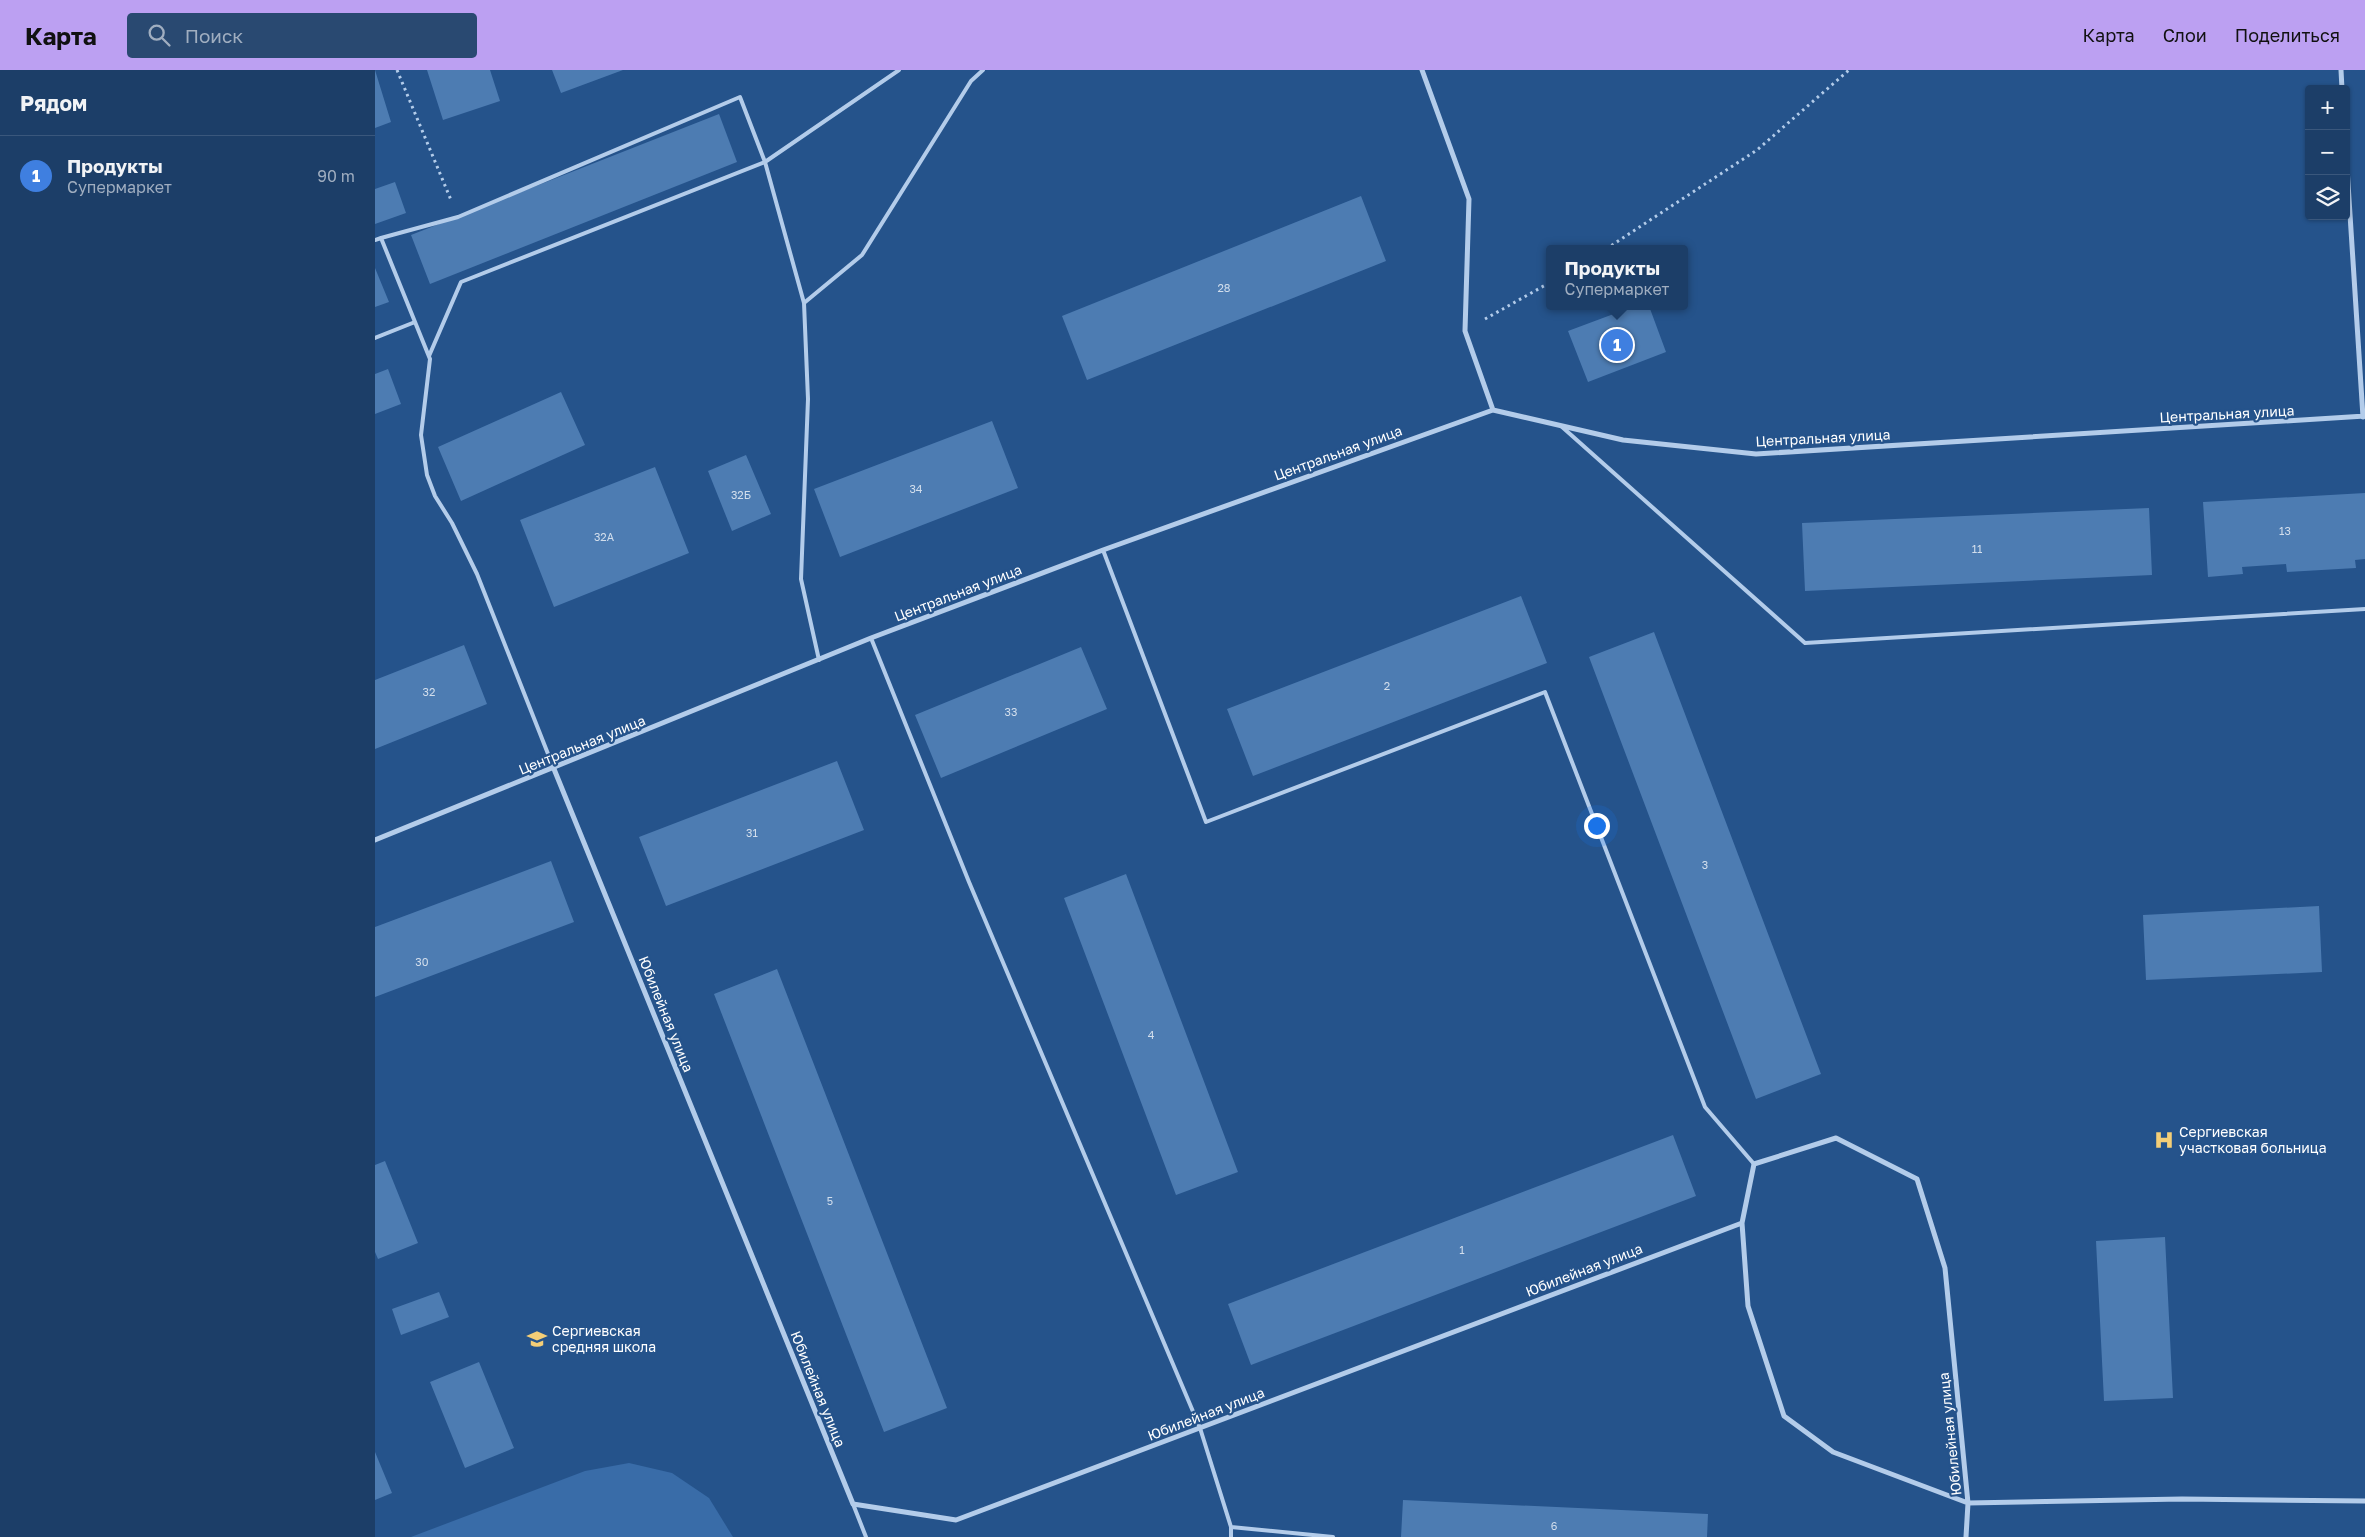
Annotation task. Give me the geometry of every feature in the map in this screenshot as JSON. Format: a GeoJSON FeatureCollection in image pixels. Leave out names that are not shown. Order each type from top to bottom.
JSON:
{"type":"FeatureCollection","features":[{"type":"Feature","properties":{"kind":"street"},"geometry":{"type":"LineString","coordinates":[[1422,70],[1469,199],[1465,330],[1493,410]]}},
{"type":"Feature","properties":{"kind":"street"},"geometry":{"type":"LineString","coordinates":[[2341,70],[2342,85]]}},
{"type":"Feature","properties":{"kind":"street"},"geometry":{"type":"LineString","coordinates":[[2348,175],[2364,416]]}},
{"type":"Feature","properties":{"kind":"street","name":"Центральная улица"},"geometry":{"type":"LineString","coordinates":[[375,840],[554,769],[871,638],[1103,550],[1493,410],[1623,440],[1756,454],[2364,416]]}},
{"type":"Feature","properties":{"kind":"street","name":"Юбилейная улица"},"geometry":{"type":"LineString","coordinates":[[554,769],[853,1504],[956,1520],[1742,1223]]}},
{"type":"Feature","properties":{"kind":"street","name":"Юбилейная улица"},"geometry":{"type":"LineString","coordinates":[[1754,1164],[1836,1138],[1917,1179],[1945,1268],[1968,1503],[1966,1537]]}},
{"type":"Feature","properties":{"kind":"street"},"geometry":{"type":"LineString","coordinates":[[1754,1164],[1742,1223],[1749,1306],[1784,1416],[1833,1452],[1968,1503],[2182,1499],[2365,1502]]}},
{"type":"Feature","properties":{"kind":"lane"},"geometry":{"type":"LineString","coordinates":[[554,769],[477,574],[452,523],[435,496],[427,475],[421,435],[429,356],[461,282],[765,162],[899,70]]}},
{"type":"Feature","properties":{"kind":"lane"},"geometry":{"type":"LineString","coordinates":[[804,303],[862,255],[971,81],[983,70]]}},
{"type":"Feature","properties":{"kind":"lane"},"geometry":{"type":"LineString","coordinates":[[375,240],[457,217],[739,97],[765,162],[804,303],[808,400],[801,579],[819,660]]}},
{"type":"Feature","properties":{"kind":"lane"},"geometry":{"type":"LineString","coordinates":[[381,238],[429,356]]}},
{"type":"Feature","properties":{"kind":"lane"},"geometry":{"type":"LineString","coordinates":[[375,338],[415,322]]}},
{"type":"Feature","properties":{"kind":"lane"},"geometry":{"type":"LineString","coordinates":[[1559,425],[1805,643],[2365,610]]}},
{"type":"Feature","properties":{"kind":"lane"},"geometry":{"type":"LineString","coordinates":[[1103,550],[1206,822],[1545,692],[1705,1107],[1754,1164]]}},
{"type":"Feature","properties":{"kind":"lane"},"geometry":{"type":"LineString","coordinates":[[871,638],[973,891],[1200,1428],[1231,1527],[1231,1537]]}},
{"type":"Feature","properties":{"kind":"lane"},"geometry":{"type":"LineString","coordinates":[[853,1504],[867,1537]]}},
{"type":"Feature","properties":{"kind":"lane"},"geometry":{"type":"LineString","coordinates":[[1231,1527],[1333,1537]]}},
{"type":"Feature","properties":{"kind":"path"},"geometry":{"type":"LineString","coordinates":[[397,70],[457,217]]}},
{"type":"Feature","properties":{"kind":"path"},"geometry":{"type":"LineString","coordinates":[[1612,245],[1757,150],[1849,70]]}},
{"type":"Feature","properties":{"kind":"path"},"geometry":{"type":"LineString","coordinates":[[1465,330],[1546,285]]}},
{"type":"Feature","properties":{"kind":"shaded area"},"geometry":{"type":"Polygon","coordinates":[[[629,1463],[672,1473],[709,1498],[733,1537],[411,1537],[585,1471],[629,1463]]]}},
{"type":"Feature","properties":{"kind":"building"},"geometry":{"type":"Polygon","coordinates":[[[375,70],[391,122],[375,128],[375,70]]]}},
{"type":"Feature","properties":{"kind":"building"},"geometry":{"type":"Polygon","coordinates":[[[427,70],[490,70],[500,101],[443,120],[427,70]]]}},
{"type":"Feature","properties":{"kind":"building"},"geometry":{"type":"Polygon","coordinates":[[[552,70],[623,70],[561,93],[552,70]]]}},
{"type":"Feature","properties":{"kind":"building"},"geometry":{"type":"Polygon","coordinates":[[[719,114],[737,162],[430,284],[411,235],[719,114]]]}},
{"type":"Feature","properties":{"kind":"building"},"geometry":{"type":"Polygon","coordinates":[[[395,182],[406,213],[375,224],[375,189],[395,182]]]}},
{"type":"Feature","properties":{"kind":"building"},"geometry":{"type":"Polygon","coordinates":[[[1361,196],[1386,261],[1087,380],[1062,316],[1361,196]]]}},
{"type":"Feature","properties":{"kind":"building"},"geometry":{"type":"Polygon","coordinates":[[[375,268],[389,302],[375,307],[375,268]]]}},
{"type":"Feature","properties":{"kind":"building"},"geometry":{"type":"Polygon","coordinates":[[[1624,310],[1650,310],[1666,352],[1588,382],[1568,331],[1624,310]]]}},
{"type":"Feature","properties":{"kind":"building"},"geometry":{"type":"Polygon","coordinates":[[[388,369],[401,404],[375,414],[375,374],[388,369]]]}},
{"type":"Feature","properties":{"kind":"building"},"geometry":{"type":"Polygon","coordinates":[[[561,392],[585,445],[461,501],[438,447],[561,392]]]}},
{"type":"Feature","properties":{"kind":"building"},"geometry":{"type":"Polygon","coordinates":[[[992,421],[1018,488],[840,557],[814,489],[992,421]]]}},
{"type":"Feature","properties":{"kind":"building"},"geometry":{"type":"Polygon","coordinates":[[[746,455],[771,514],[732,531],[708,471],[746,455]]]}},
{"type":"Feature","properties":{"kind":"building"},"geometry":{"type":"Polygon","coordinates":[[[655,467],[689,553],[554,607],[520,520],[655,467]]]}},
{"type":"Feature","properties":{"kind":"building"},"geometry":{"type":"Polygon","coordinates":[[[2365,493],[2365,559],[2355,560],[2356,568],[2287,572],[2286,564],[2242,567],[2243,574],[2208,577],[2203,502],[2365,493]]]}},
{"type":"Feature","properties":{"kind":"building"},"geometry":{"type":"Polygon","coordinates":[[[2149,508],[2152,575],[1805,591],[1802,523],[2149,508]]]}},
{"type":"Feature","properties":{"kind":"building"},"geometry":{"type":"Polygon","coordinates":[[[1521,596],[1547,663],[1253,776],[1227,709],[1521,596]]]}},
{"type":"Feature","properties":{"kind":"building"},"geometry":{"type":"Polygon","coordinates":[[[1654,632],[1821,1074],[1756,1099],[1589,657],[1654,632]]]}},
{"type":"Feature","properties":{"kind":"building"},"geometry":{"type":"Polygon","coordinates":[[[464,645],[487,704],[375,749],[375,680],[464,645]]]}},
{"type":"Feature","properties":{"kind":"building"},"geometry":{"type":"Polygon","coordinates":[[[1081,647],[1107,709],[941,778],[915,715],[1081,647]]]}},
{"type":"Feature","properties":{"kind":"building"},"geometry":{"type":"Polygon","coordinates":[[[837,761],[864,830],[666,906],[639,837],[837,761]]]}},
{"type":"Feature","properties":{"kind":"building"},"geometry":{"type":"Polygon","coordinates":[[[551,861],[574,922],[375,997],[375,927],[551,861]]]}},
{"type":"Feature","properties":{"kind":"building"},"geometry":{"type":"Polygon","coordinates":[[[1126,874],[1238,1172],[1176,1195],[1064,898],[1126,874]]]}},
{"type":"Feature","properties":{"kind":"building"},"geometry":{"type":"Polygon","coordinates":[[[2319,906],[2322,972],[2146,980],[2143,915],[2319,906]]]}},
{"type":"Feature","properties":{"kind":"building"},"geometry":{"type":"Polygon","coordinates":[[[777,969],[947,1408],[884,1432],[714,994],[777,969]]]}},
{"type":"Feature","properties":{"kind":"building"},"geometry":{"type":"Polygon","coordinates":[[[1673,1135],[1696,1196],[1251,1365],[1228,1304],[1673,1135]]]}},
{"type":"Feature","properties":{"kind":"building"},"geometry":{"type":"Polygon","coordinates":[[[385,1161],[418,1243],[378,1259],[375,1252],[375,1165],[385,1161]]]}},
{"type":"Feature","properties":{"kind":"building"},"geometry":{"type":"Polygon","coordinates":[[[2165,1237],[2173,1398],[2104,1401],[2096,1241],[2165,1237]]]}},
{"type":"Feature","properties":{"kind":"building"},"geometry":{"type":"Polygon","coordinates":[[[439,1292],[449,1317],[401,1335],[392,1309],[439,1292]]]}},
{"type":"Feature","properties":{"kind":"building"},"geometry":{"type":"Polygon","coordinates":[[[479,1362],[514,1448],[465,1468],[430,1382],[479,1362]]]}},
{"type":"Feature","properties":{"kind":"building"},"geometry":{"type":"Polygon","coordinates":[[[375,1452],[392,1493],[375,1500],[375,1452]]]}},
{"type":"Feature","properties":{"kind":"building"},"geometry":{"type":"Polygon","coordinates":[[[1403,1500],[1708,1514],[1707,1537],[1401,1537],[1403,1500]]]}},
{"type":"Feature","properties":{"kind":"place","name":"Продукты"},"geometry":{"type":"Point","coordinates":[1617,345]}},
{"type":"Feature","properties":{"kind":"place","name":"Сергиевская участковая больница"},"geometry":{"type":"Point","coordinates":[2164,1140]}},
{"type":"Feature","properties":{"kind":"place","name":"Сергиевская средняя школа"},"geometry":{"type":"Point","coordinates":[537,1339]}}]}
